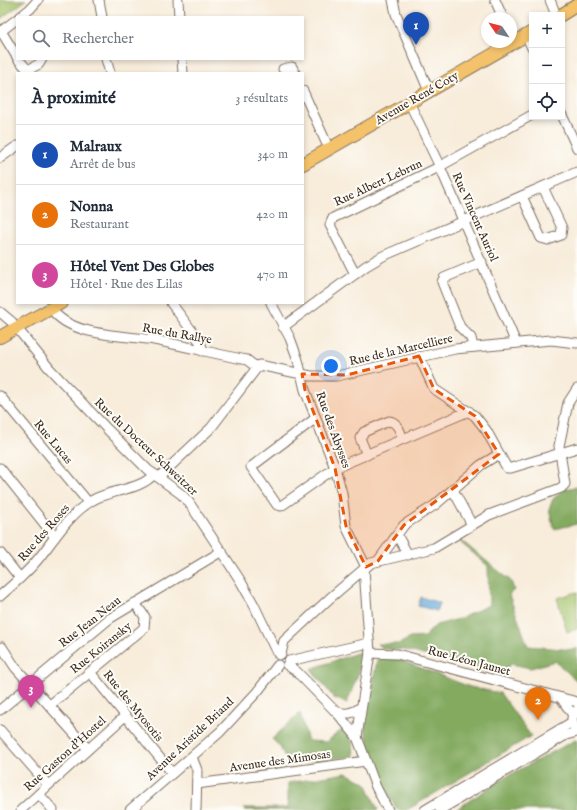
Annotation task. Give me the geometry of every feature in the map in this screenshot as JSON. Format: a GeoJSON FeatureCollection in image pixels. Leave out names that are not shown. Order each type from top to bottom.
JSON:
{"type":"FeatureCollection","features":[{"type":"Feature","properties":{"kind":"main road"},"geometry":{"type":"LineString","coordinates":[[565,12],[577,5]]}},
{"type":"Feature","properties":{"kind":"main road","name":"Avenue René Coty"},"geometry":{"type":"LineString","coordinates":[[517,37],[529,33]]}},
{"type":"Feature","properties":{"kind":"main road","name":"Avenue René Coty"},"geometry":{"type":"LineString","coordinates":[[304,163],[429,91],[498,48]]}},
{"type":"Feature","properties":{"kind":"main road"},"geometry":{"type":"LineString","coordinates":[[0,338],[56,306]]}},
{"type":"Feature","properties":{"kind":"street"},"geometry":{"type":"LineString","coordinates":[[21,16],[30,10],[38,0]]}},
{"type":"Feature","properties":{"kind":"street"},"geometry":{"type":"LineString","coordinates":[[99,0],[102,16]]}},
{"type":"Feature","properties":{"kind":"street"},"geometry":{"type":"LineString","coordinates":[[178,0],[179,16]]}},
{"type":"Feature","properties":{"kind":"street"},"geometry":{"type":"LineString","coordinates":[[393,0],[396,14],[429,91]]}},
{"type":"Feature","properties":{"kind":"street"},"geometry":{"type":"LineString","coordinates":[[495,0],[500,12]]}},
{"type":"Feature","properties":{"kind":"street"},"geometry":{"type":"LineString","coordinates":[[550,0],[555,12]]}},
{"type":"Feature","properties":{"kind":"street"},"geometry":{"type":"LineString","coordinates":[[16,20],[0,31],[16,55]]}},
{"type":"Feature","properties":{"kind":"street"},"geometry":{"type":"LineString","coordinates":[[19,60],[26,69],[29,70],[36,70],[41,60]]}},
{"type":"Feature","properties":{"kind":"street"},"geometry":{"type":"LineString","coordinates":[[106,60],[110,72]]}},
{"type":"Feature","properties":{"kind":"street"},"geometry":{"type":"LineString","coordinates":[[182,60],[183,72]]}},
{"type":"Feature","properties":{"kind":"street"},"geometry":{"type":"LineString","coordinates":[[283,69],[292,67],[294,72]]}},
{"type":"Feature","properties":{"kind":"street"},"geometry":{"type":"LineString","coordinates":[[304,93],[329,148]]}},
{"type":"Feature","properties":{"kind":"street","name":"Rue Vincent Auriol"},"geometry":{"type":"LineString","coordinates":[[409,102],[440,166],[516,343]]}},
{"type":"Feature","properties":{"kind":"street"},"geometry":{"type":"LineString","coordinates":[[440,166],[529,117]]}},
{"type":"Feature","properties":{"kind":"street"},"geometry":{"type":"LineString","coordinates":[[564,120],[577,148]]}},
{"type":"Feature","properties":{"kind":"street"},"geometry":{"type":"LineString","coordinates":[[0,158],[16,147]]}},
{"type":"Feature","properties":{"kind":"street","name":"Rue Albert Lebrun"},"geometry":{"type":"LineString","coordinates":[[355,274],[330,225],[331,220],[336,216],[440,166]]}},
{"type":"Feature","properties":{"kind":"street"},"geometry":{"type":"LineString","coordinates":[[283,327],[355,274],[383,256],[577,172]]}},
{"type":"Feature","properties":{"kind":"street"},"geometry":{"type":"LineString","coordinates":[[522,196],[541,238],[548,240],[560,235],[562,228],[543,186]]}},
{"type":"Feature","properties":{"kind":"street"},"geometry":{"type":"LineString","coordinates":[[473,347],[471,338],[460,327],[442,282],[444,278],[482,262]]}},
{"type":"Feature","properties":{"kind":"street"},"geometry":{"type":"LineString","coordinates":[[172,304],[201,343],[202,351]]}},
{"type":"Feature","properties":{"kind":"street","name":"Rue des Abysses"},"geometry":{"type":"LineString","coordinates":[[272,304],[292,344],[302,374],[305,390],[335,468],[342,494],[346,526],[365,568],[370,653],[356,738]]}},
{"type":"Feature","properties":{"kind":"street","name":"Rue du Rallye"},"geometry":{"type":"LineString","coordinates":[[56,306],[60,319],[87,330],[127,338],[153,340],[247,360],[256,367],[262,365],[302,374]]}},
{"type":"Feature","properties":{"kind":"street","name":"Rue du Docteur Schweitzer"},"geometry":{"type":"LineString","coordinates":[[0,312],[17,329],[49,368],[90,412],[156,476],[181,494],[188,501],[222,550],[254,605],[274,649],[280,655],[286,656],[285,663],[296,671],[334,710],[356,738],[388,810]]}},
{"type":"Feature","properties":{"kind":"street","name":"Rue de la Marcelliere"},"geometry":{"type":"LineString","coordinates":[[302,374],[317,376],[347,375],[419,356],[473,347],[560,340],[577,343]]}},
{"type":"Feature","properties":{"kind":"street"},"geometry":{"type":"LineString","coordinates":[[419,356],[434,389],[442,397],[469,411],[486,430],[504,465],[508,469],[577,448]]}},
{"type":"Feature","properties":{"kind":"street","name":"Rue des Roses"},"geometry":{"type":"LineString","coordinates":[[0,596],[20,578],[70,519],[88,502],[145,482],[156,476],[211,428],[256,367]]}},
{"type":"Feature","properties":{"kind":"street"},"geometry":{"type":"LineString","coordinates":[[280,655],[284,641],[365,568],[378,561],[434,548],[489,515],[560,488],[565,484],[559,453],[565,411],[577,389]]}},
{"type":"Feature","properties":{"kind":"street","name":"Rue Lucas"},"geometry":{"type":"LineString","coordinates":[[0,396],[88,502]]}},
{"type":"Feature","properties":{"kind":"street"},"geometry":{"type":"LineString","coordinates":[[316,418],[252,465],[252,470],[277,505],[281,506],[335,468],[469,411]]}},
{"type":"Feature","properties":{"kind":"street"},"geometry":{"type":"LineString","coordinates":[[367,455],[360,438],[364,432],[390,421],[396,424],[403,439]]}},
{"type":"Feature","properties":{"kind":"street"},"geometry":{"type":"LineString","coordinates":[[378,561],[407,523],[424,513],[481,465],[499,454]]}},
{"type":"Feature","properties":{"kind":"street"},"geometry":{"type":"LineString","coordinates":[[0,468],[55,537]]}},
{"type":"Feature","properties":{"kind":"street"},"geometry":{"type":"LineString","coordinates":[[453,490],[472,525]]}},
{"type":"Feature","properties":{"kind":"street"},"geometry":{"type":"LineString","coordinates":[[397,535],[408,555]]}},
{"type":"Feature","properties":{"kind":"street","name":"Rue Jean Neau"},"geometry":{"type":"LineString","coordinates":[[0,710],[110,619],[222,550]]}},
{"type":"Feature","properties":{"kind":"street"},"geometry":{"type":"LineString","coordinates":[[0,553],[20,578]]}},
{"type":"Feature","properties":{"kind":"street","name":"Rue Koiransky"},"geometry":{"type":"LineString","coordinates":[[50,705],[144,628],[145,617],[135,603]]}},
{"type":"Feature","properties":{"kind":"street"},"geometry":{"type":"LineString","coordinates":[[285,663],[369,643]]}},
{"type":"Feature","properties":{"kind":"street"},"geometry":{"type":"LineString","coordinates":[[2,647],[15,667],[88,748]]}},
{"type":"Feature","properties":{"kind":"street","name":"Rue Léon Jaunet"},"geometry":{"type":"LineString","coordinates":[[370,653],[397,654],[577,702]]}},
{"type":"Feature","properties":{"kind":"street","name":"Avenue Aristide Briand"},"geometry":{"type":"LineString","coordinates":[[130,810],[192,757],[238,713],[285,663]]}},
{"type":"Feature","properties":{"kind":"street","name":"Rue des Myosotis"},"geometry":{"type":"LineString","coordinates":[[90,672],[172,773]]}},
{"type":"Feature","properties":{"kind":"street"},"geometry":{"type":"LineString","coordinates":[[440,810],[566,735],[577,731],[574,716],[561,698]]}},
{"type":"Feature","properties":{"kind":"street"},"geometry":{"type":"LineString","coordinates":[[334,710],[342,714],[350,714],[361,707]]}},
{"type":"Feature","properties":{"kind":"street","name":"Rue Gaston d'Hostel"},"geometry":{"type":"LineString","coordinates":[[21,810],[125,716]]}},
{"type":"Feature","properties":{"kind":"street"},"geometry":{"type":"LineString","coordinates":[[425,810],[574,716]]}},
{"type":"Feature","properties":{"kind":"street"},"geometry":{"type":"LineString","coordinates":[[0,730],[48,784]]}},
{"type":"Feature","properties":{"kind":"street"},"geometry":{"type":"LineString","coordinates":[[192,757],[197,770],[196,810]]}},
{"type":"Feature","properties":{"kind":"street","name":"Avenue des Mimosas"},"geometry":{"type":"LineString","coordinates":[[197,784],[366,761]]}},
{"type":"Feature","properties":{"kind":"street"},"geometry":{"type":"LineString","coordinates":[[39,794],[53,810]]}},
{"type":"Feature","properties":{"kind":"highlighted area"},"geometry":{"type":"Polygon","coordinates":[[[419,356],[434,389],[475,416],[499,454],[404,525],[378,561],[366,567],[346,526],[335,468],[305,390],[302,374],[347,375],[419,356]]]}},
{"type":"Feature","properties":{"kind":"green space"},"geometry":{"type":"Polygon","coordinates":[[[0,0],[26,0],[0,19],[0,0]]]}},
{"type":"Feature","properties":{"kind":"green space"},"geometry":{"type":"Polygon","coordinates":[[[577,487],[577,524],[554,529],[549,509],[553,499],[563,489],[577,487]]]}},
{"type":"Feature","properties":{"kind":"green space"},"geometry":{"type":"Polygon","coordinates":[[[460,542],[463,542],[511,581],[514,590],[509,595],[528,646],[574,650],[577,648],[577,681],[555,661],[531,668],[511,664],[499,675],[405,650],[384,649],[377,644],[399,644],[410,638],[424,637],[436,625],[459,619],[489,605],[488,566],[460,542]]]}},
{"type":"Feature","properties":{"kind":"green space"},"geometry":{"type":"Polygon","coordinates":[[[577,592],[577,629],[567,632],[557,598],[577,592]]]}},
{"type":"Feature","properties":{"kind":"green space"},"geometry":{"type":"Polygon","coordinates":[[[360,652],[365,656],[347,703],[334,698],[311,669],[360,652]]]}},
{"type":"Feature","properties":{"kind":"green space"},"geometry":{"type":"Polygon","coordinates":[[[395,658],[470,687],[500,693],[531,736],[407,810],[397,810],[374,768],[362,715],[370,703],[377,659],[395,658]]]}},
{"type":"Feature","properties":{"kind":"green space"},"geometry":{"type":"Polygon","coordinates":[[[300,713],[308,741],[326,742],[343,729],[353,742],[354,756],[288,764],[280,747],[272,739],[300,713]]]}},
{"type":"Feature","properties":{"kind":"green space"},"geometry":{"type":"Polygon","coordinates":[[[577,739],[577,810],[455,810],[504,778],[577,739]]]}},
{"type":"Feature","properties":{"kind":"green space"},"geometry":{"type":"Polygon","coordinates":[[[346,773],[366,783],[378,810],[245,810],[245,808],[288,808],[288,783],[346,773]]]}},
{"type":"Feature","properties":{"kind":"water"},"geometry":{"type":"Polygon","coordinates":[[[421,597],[440,603],[437,611],[418,606],[421,597]]]}},
{"type":"Feature","properties":{"kind":"place","name":"Malraux"},"geometry":{"type":"Point","coordinates":[416,45]}},
{"type":"Feature","properties":{"kind":"place","name":"Hôtel Vent Des Globes"},"geometry":{"type":"Point","coordinates":[31,708]}},
{"type":"Feature","properties":{"kind":"place","name":"Nonna"},"geometry":{"type":"Point","coordinates":[538,720]}}]}
